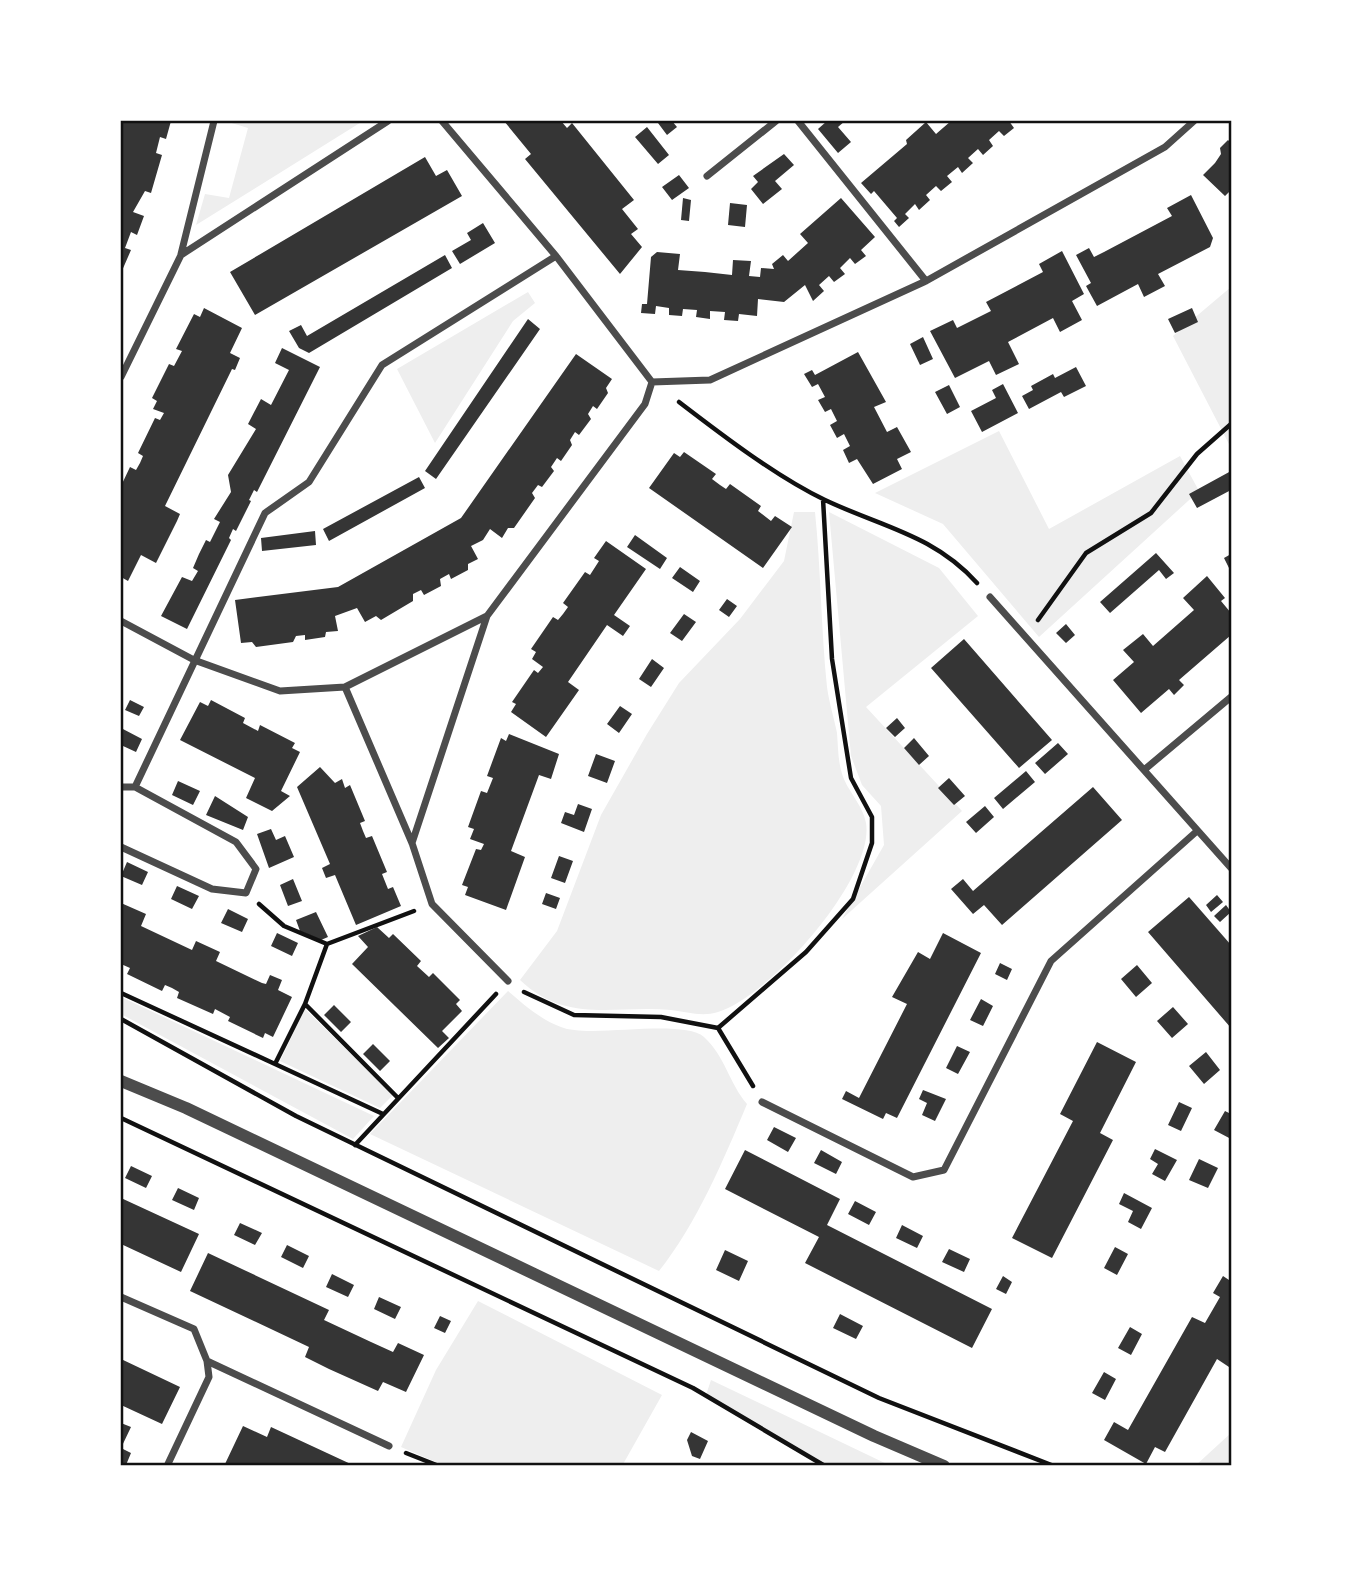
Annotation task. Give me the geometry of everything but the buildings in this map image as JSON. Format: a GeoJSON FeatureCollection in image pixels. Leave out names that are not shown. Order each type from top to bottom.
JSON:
{"type":"FeatureCollection","features":[{"type":"Feature","properties":{"kind":"street"},"geometry":{"type":"LineString","coordinates":[[121,377],[181,255],[214,121]]}},
{"type":"Feature","properties":{"kind":"street"},"geometry":{"type":"LineString","coordinates":[[181,255],[388,121]]}},
{"type":"Feature","properties":{"kind":"street"},"geometry":{"type":"LineString","coordinates":[[442,121],[556,256],[652,382]]}},
{"type":"Feature","properties":{"kind":"street"},"geometry":{"type":"LineString","coordinates":[[708,176],[776,121]]}},
{"type":"Feature","properties":{"kind":"street"},"geometry":{"type":"LineString","coordinates":[[798,121],[926,281]]}},
{"type":"Feature","properties":{"kind":"street"},"geometry":{"type":"LineString","coordinates":[[652,382],[710,380],[926,281],[1165,147],[1194,121]]}},
{"type":"Feature","properties":{"kind":"street"},"geometry":{"type":"LineString","coordinates":[[135,786],[265,513],[309,482],[382,365],[556,256]]}},
{"type":"Feature","properties":{"kind":"street"},"geometry":{"type":"LineString","coordinates":[[411,843],[487,616],[645,404],[652,382]]}},
{"type":"Feature","properties":{"kind":"street"},"geometry":{"type":"LineString","coordinates":[[990,597],[1231,868]]}},
{"type":"Feature","properties":{"kind":"street"},"geometry":{"type":"LineString","coordinates":[[121,621],[194,660],[280,691],[345,687],[487,616]]}},
{"type":"Feature","properties":{"kind":"street"},"geometry":{"type":"LineString","coordinates":[[345,687],[411,843],[432,904],[508,981]]}},
{"type":"Feature","properties":{"kind":"street"},"geometry":{"type":"LineString","coordinates":[[1144,770],[1231,697]]}},
{"type":"Feature","properties":{"kind":"street"},"geometry":{"type":"LineString","coordinates":[[121,788],[135,786],[236,842],[257,869],[246,893],[212,889],[121,846]]}},
{"type":"Feature","properties":{"kind":"street"},"geometry":{"type":"LineString","coordinates":[[762,1102],[913,1177],[944,1170],[1051,961],[1197,831]]}},
{"type":"Feature","properties":{"kind":"street"},"geometry":{"type":"LineString","coordinates":[[121,1081],[186,1108],[861,1430],[944,1466]]}},
{"type":"Feature","properties":{"kind":"street"},"geometry":{"type":"LineString","coordinates":[[121,1297],[194,1329],[207,1361],[209,1377],[167,1466]]}},
{"type":"Feature","properties":{"kind":"street"},"geometry":{"type":"LineString","coordinates":[[207,1361],[389,1446]]}},
{"type":"Feature","properties":{"kind":"path"},"geometry":{"type":"LineString","coordinates":[[652,382],[722,435],[823,499],[947,553],[990,597]]}},
{"type":"Feature","properties":{"kind":"path"},"geometry":{"type":"LineString","coordinates":[[1024,638],[1086,553],[1151,513],[1197,454],[1231,424]]}},
{"type":"Feature","properties":{"kind":"path"},"geometry":{"type":"LineString","coordinates":[[718,1028],[806,952],[853,899],[872,843],[872,817],[851,778],[832,659],[823,499]]}},
{"type":"Feature","properties":{"kind":"path"},"geometry":{"type":"LineString","coordinates":[[246,893],[284,926],[327,944],[432,904]]}},
{"type":"Feature","properties":{"kind":"path"},"geometry":{"type":"LineString","coordinates":[[275,1064],[305,1004],[327,944]]}},
{"type":"Feature","properties":{"kind":"path"},"geometry":{"type":"LineString","coordinates":[[355,1144],[508,981],[535,999],[574,1015],[661,1017],[718,1028],[762,1102]]}},
{"type":"Feature","properties":{"kind":"path"},"geometry":{"type":"LineString","coordinates":[[121,993],[383,1114]]}},
{"type":"Feature","properties":{"kind":"path"},"geometry":{"type":"LineString","coordinates":[[305,1004],[398,1098]]}},
{"type":"Feature","properties":{"kind":"path"},"geometry":{"type":"LineString","coordinates":[[121,1019],[296,1116],[879,1398],[1054,1466]]}},
{"type":"Feature","properties":{"kind":"path"},"geometry":{"type":"LineString","coordinates":[[121,1118],[693,1388],[825,1466]]}},
{"type":"Feature","properties":{"kind":"path"},"geometry":{"type":"LineString","coordinates":[[389,1446],[439,1466]]}},
{"type":"Feature","properties":{"kind":"shaded area"},"geometry":{"type":"Polygon","coordinates":[[[225,121],[363,121],[196,225],[205,194],[229,198],[248,128],[225,121]]]}},
{"type":"Feature","properties":{"kind":"shaded area"},"geometry":{"type":"Polygon","coordinates":[[[1231,287],[1231,448],[1173,336],[1231,287]]]}},
{"type":"Feature","properties":{"kind":"shaded area"},"geometry":{"type":"Polygon","coordinates":[[[528,292],[535,303],[513,321],[435,443],[397,369],[528,292]]]}},
{"type":"Feature","properties":{"kind":"shaded area"},"geometry":{"type":"Polygon","coordinates":[[[999,431],[1049,529],[1180,456],[1199,491],[1039,637],[943,524],[875,493],[999,431]]]}},
{"type":"Feature","properties":{"kind":"shaded area"},"geometry":{"type":"Polygon","coordinates":[[[794,512],[815,512],[828,693],[837,733],[841,770],[866,823],[864,846],[854,874],[814,933],[789,961],[739,1002],[718,1012],[700,1014],[650,1009],[591,1010],[555,1003],[537,994],[520,980],[557,931],[601,815],[679,683],[740,619],[784,561],[794,512]]]}},
{"type":"Feature","properties":{"kind":"shaded area"},"geometry":{"type":"Polygon","coordinates":[[[829,512],[939,568],[978,616],[866,707],[962,811],[842,919],[884,845],[881,806],[862,785],[851,756],[829,512]]]}},
{"type":"Feature","properties":{"kind":"shaded area"},"geometry":{"type":"Polygon","coordinates":[[[508,991],[539,1016],[561,1027],[592,1031],[676,1029],[704,1037],[717,1053],[747,1104],[697,1212],[659,1271],[370,1134],[508,991]]]}},
{"type":"Feature","properties":{"kind":"shaded area"},"geometry":{"type":"Polygon","coordinates":[[[121,997],[374,1116],[353,1139],[121,1014],[121,997]]]}},
{"type":"Feature","properties":{"kind":"shaded area"},"geometry":{"type":"Polygon","coordinates":[[[305,1009],[393,1095],[380,1108],[280,1061],[305,1009]]]}},
{"type":"Feature","properties":{"kind":"shaded area"},"geometry":{"type":"Polygon","coordinates":[[[478,1301],[662,1395],[622,1466],[445,1466],[401,1447],[436,1370],[478,1301]]]}},
{"type":"Feature","properties":{"kind":"shaded area"},"geometry":{"type":"Polygon","coordinates":[[[711,1380],[891,1466],[830,1466],[706,1395],[711,1380]]]}},
{"type":"Feature","properties":{"kind":"shaded area"},"geometry":{"type":"Polygon","coordinates":[[[1231,1433],[1231,1466],[1195,1466],[1231,1433]]]}}]}
